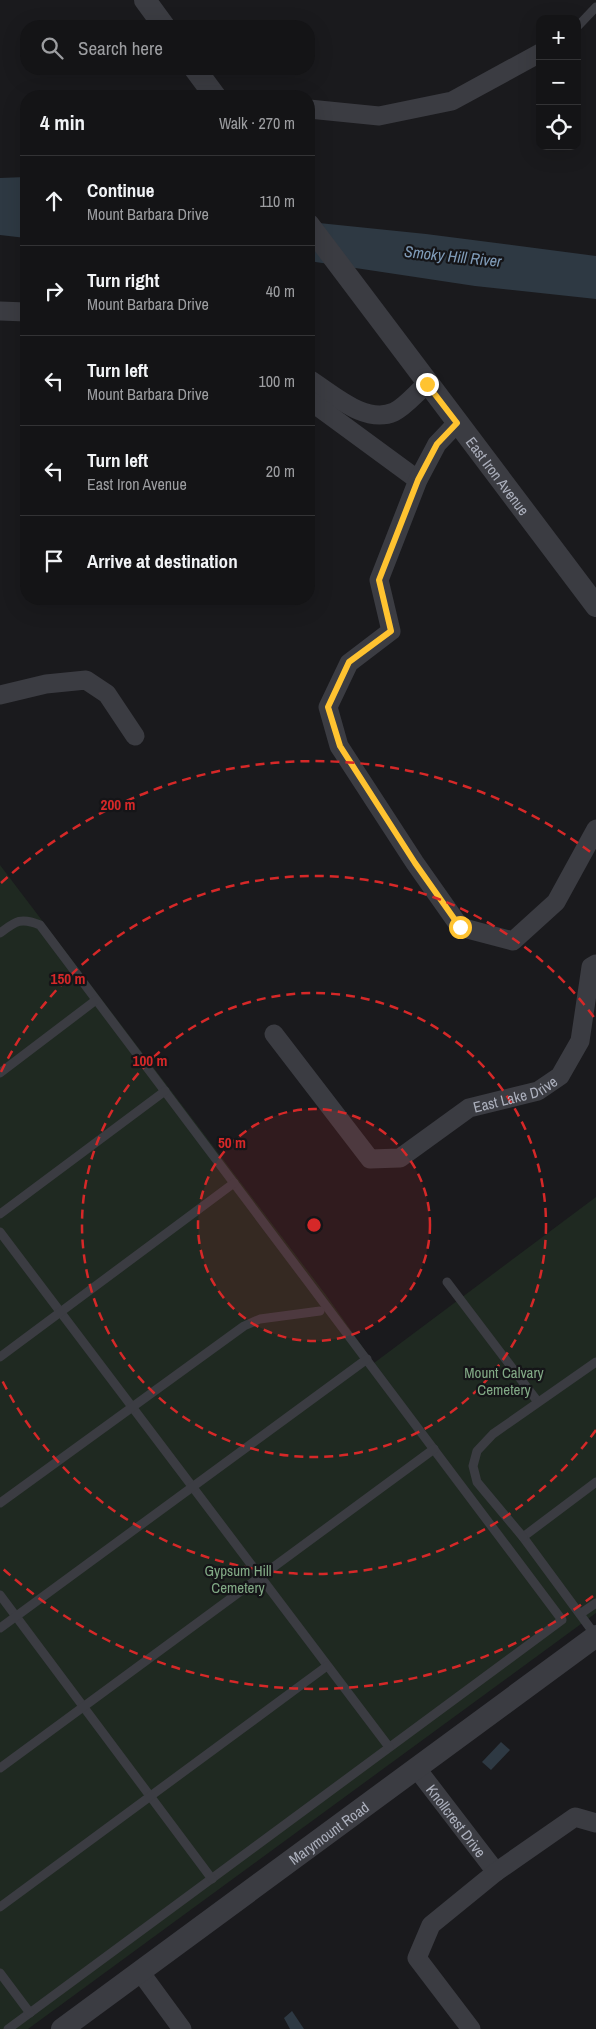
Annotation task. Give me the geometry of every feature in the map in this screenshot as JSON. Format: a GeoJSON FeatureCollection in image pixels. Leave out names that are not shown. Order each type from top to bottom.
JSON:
{"type":"FeatureCollection","features":[{"type":"Feature","properties":{"kind":"street"},"geometry":{"type":"LineString","coordinates":[[145,0],[160,20]]}},
{"type":"Feature","properties":{"kind":"street"},"geometry":{"type":"LineString","coordinates":[[315,110],[379,116],[452,100],[536,54]]}},
{"type":"Feature","properties":{"kind":"street"},"geometry":{"type":"LineString","coordinates":[[199,75],[211,90]]}},
{"type":"Feature","properties":{"kind":"street","name":"East Iron Avenue"},"geometry":{"type":"LineString","coordinates":[[315,233],[596,606]]}},
{"type":"Feature","properties":{"kind":"street"},"geometry":{"type":"LineString","coordinates":[[0,311],[20,312]]}},
{"type":"Feature","properties":{"kind":"street"},"geometry":{"type":"LineString","coordinates":[[315,383],[360,411],[377,415],[394,412],[427,384]]}},
{"type":"Feature","properties":{"kind":"street"},"geometry":{"type":"LineString","coordinates":[[315,404],[418,480]]}},
{"type":"Feature","properties":{"kind":"street"},"geometry":{"type":"LineString","coordinates":[[457,423],[437,444],[418,480],[379,580],[391,631],[349,662],[328,707],[340,746],[415,863],[460,927],[513,941],[556,902],[596,830]]}},
{"type":"Feature","properties":{"kind":"street"},"geometry":{"type":"LineString","coordinates":[[0,695],[46,684],[86,680],[107,694],[135,736]]}},
{"type":"Feature","properties":{"kind":"street","name":"East Lake Drive"},"geometry":{"type":"LineString","coordinates":[[274,1034],[370,1158],[400,1158],[469,1108],[538,1091],[560,1076],[580,1041],[591,967],[596,964]]}},
{"type":"Feature","properties":{"kind":"street","name":"Marymount Road"},"geometry":{"type":"LineString","coordinates":[[62,2029],[141,1973],[596,1636]]}},
{"type":"Feature","properties":{"kind":"street","name":"Knollcrest Drive"},"geometry":{"type":"LineString","coordinates":[[417,1769],[496,1872]]}},
{"type":"Feature","properties":{"kind":"street"},"geometry":{"type":"LineString","coordinates":[[471,2029],[417,1958],[431,1925],[496,1872],[576,1817],[596,1823]]}},
{"type":"Feature","properties":{"kind":"street"},"geometry":{"type":"LineString","coordinates":[[141,1973],[182,2029]]}},
{"type":"Feature","properties":{"kind":"lane"},"geometry":{"type":"LineString","coordinates":[[581,23],[596,7]]}},
{"type":"Feature","properties":{"kind":"lane"},"geometry":{"type":"LineString","coordinates":[[0,933],[14,922],[27,920],[40,925],[562,1620],[8,2029]]}},
{"type":"Feature","properties":{"kind":"lane"},"geometry":{"type":"LineString","coordinates":[[0,1073],[96,1000]]}},
{"type":"Feature","properties":{"kind":"lane"},"geometry":{"type":"LineString","coordinates":[[0,1214],[165,1091]]}},
{"type":"Feature","properties":{"kind":"lane"},"geometry":{"type":"LineString","coordinates":[[0,1357],[234,1183]]}},
{"type":"Feature","properties":{"kind":"lane"},"geometry":{"type":"LineString","coordinates":[[0,1232],[389,1748]]}},
{"type":"Feature","properties":{"kind":"lane"},"geometry":{"type":"LineString","coordinates":[[447,1282],[538,1402]]}},
{"type":"Feature","properties":{"kind":"lane"},"geometry":{"type":"LineString","coordinates":[[0,1503],[244,1326],[260,1319],[320,1311]]}},
{"type":"Feature","properties":{"kind":"lane"},"geometry":{"type":"LineString","coordinates":[[0,1628],[367,1359]]}},
{"type":"Feature","properties":{"kind":"lane"},"geometry":{"type":"LineString","coordinates":[[596,1362],[492,1434],[477,1451],[474,1466],[477,1482],[523,1537],[596,1636]]}},
{"type":"Feature","properties":{"kind":"lane"},"geometry":{"type":"LineString","coordinates":[[0,1768],[434,1449]]}},
{"type":"Feature","properties":{"kind":"lane"},"geometry":{"type":"LineString","coordinates":[[523,1537],[596,1482]]}},
{"type":"Feature","properties":{"kind":"lane"},"geometry":{"type":"LineString","coordinates":[[0,1595],[212,1878]]}},
{"type":"Feature","properties":{"kind":"lane"},"geometry":{"type":"LineString","coordinates":[[580,1614],[596,1602]]}},
{"type":"Feature","properties":{"kind":"lane"},"geometry":{"type":"LineString","coordinates":[[0,1906],[327,1666]]}},
{"type":"Feature","properties":{"kind":"lane"},"geometry":{"type":"LineString","coordinates":[[0,1973],[30,2013]]}},
{"type":"Feature","properties":{"kind":"green space","name":"Gypsum Hill Cemetery"},"geometry":{"type":"Polygon","coordinates":[[[0,865],[326,1295],[374,1363],[596,1197],[596,1613],[28,2029],[0,2029],[0,865]]]}},
{"type":"Feature","properties":{"kind":"water"},"geometry":{"type":"Polygon","coordinates":[[[20,177],[20,237],[0,235],[0,178],[20,177]]]}},
{"type":"Feature","properties":{"kind":"water","name":"Smoky Hill River"},"geometry":{"type":"Polygon","coordinates":[[[315,223],[426,234],[596,256],[596,299],[475,286],[315,262],[315,223]]]}},
{"type":"Feature","properties":{"kind":"water"},"geometry":{"type":"Polygon","coordinates":[[[501,1742],[510,1750],[491,1770],[482,1762],[501,1742]]]}},
{"type":"Feature","properties":{"kind":"water"},"geometry":{"type":"Polygon","coordinates":[[[292,2011],[304,2029],[290,2029],[284,2018],[292,2011]]]}},
{"type":"Feature","properties":{"kind":"route"},"geometry":{"type":"LineString","coordinates":[[427,384],[457,423],[437,444],[418,480],[379,580],[391,631],[349,662],[328,707],[340,746],[415,863],[460,927]]}},
{"type":"Feature","properties":{"kind":"park label","name":"Mount Calvary Cemetery"},"geometry":{"type":"Point","coordinates":[504,1380]}}]}
